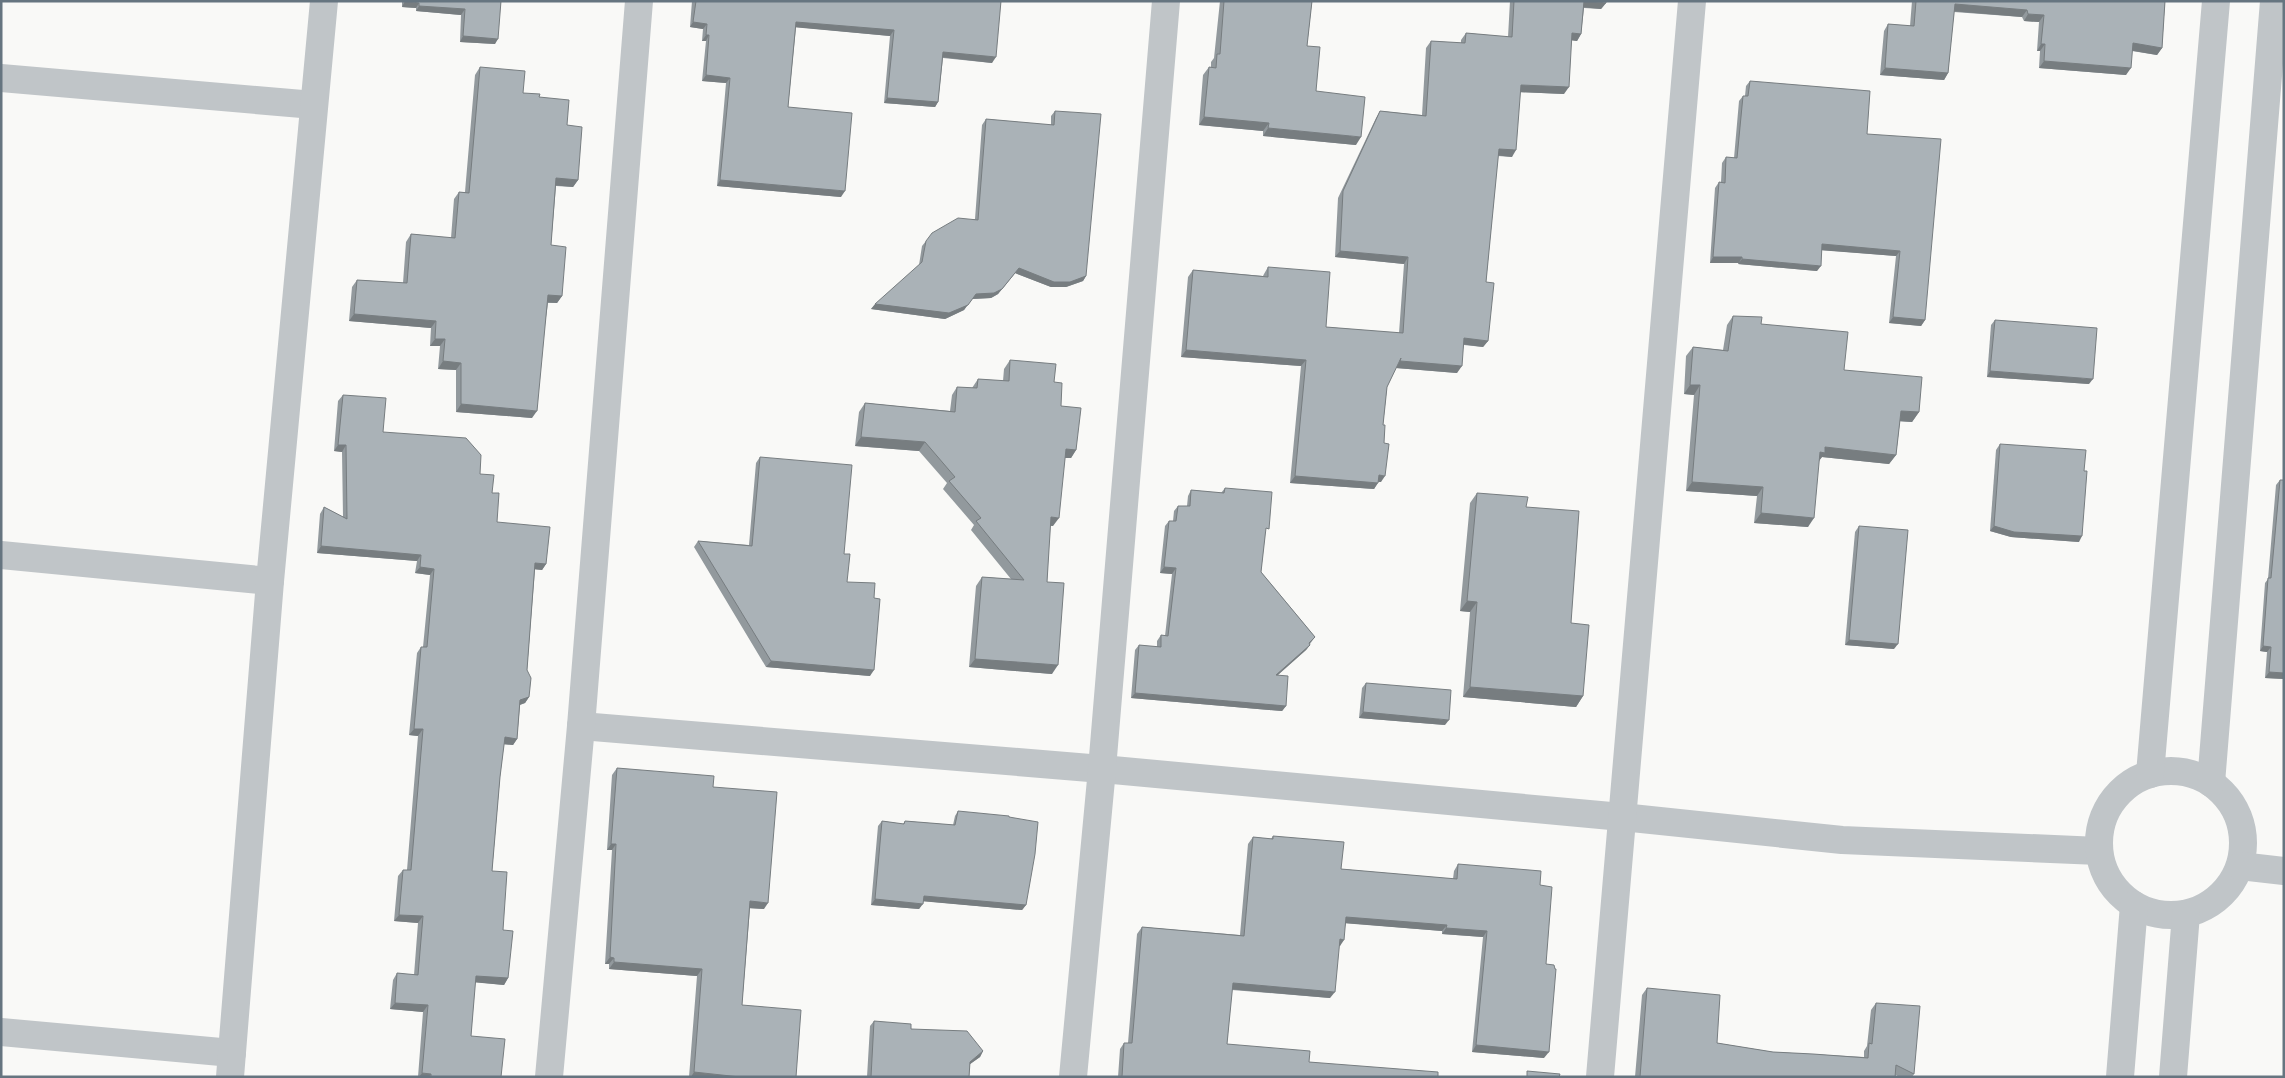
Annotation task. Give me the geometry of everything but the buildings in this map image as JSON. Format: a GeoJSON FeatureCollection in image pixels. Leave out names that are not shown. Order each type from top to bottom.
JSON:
{"type":"FeatureCollection","features":[{"type":"Feature","properties":{"kind":"street"},"geometry":{"type":"LineString","coordinates":[[1,1032],[231,1065],[270,581],[324,1]]}},
{"type":"Feature","properties":{"kind":"street"},"geometry":{"type":"LineString","coordinates":[[549,1077],[580,726],[639,1]]}},
{"type":"Feature","properties":{"kind":"street"},"geometry":{"type":"LineString","coordinates":[[1073,1077],[1102,769],[1166,1]]}},
{"type":"Feature","properties":{"kind":"street"},"geometry":{"type":"LineString","coordinates":[[1600,1077],[1692,1]]}},
{"type":"Feature","properties":{"kind":"street"},"geometry":{"type":"LineString","coordinates":[[2150,774],[2216,1]]}},
{"type":"Feature","properties":{"kind":"street"},"geometry":{"type":"LineString","coordinates":[[2211,783],[2274,1]]}},
{"type":"Feature","properties":{"kind":"street"},"geometry":{"type":"LineString","coordinates":[[1,78],[314,105]]}},
{"type":"Feature","properties":{"kind":"street"},"geometry":{"type":"LineString","coordinates":[[1,555],[270,581]]}},
{"type":"Feature","properties":{"kind":"street"},"geometry":{"type":"LineString","coordinates":[[580,726],[1102,769],[1622,817],[1842,840],[2099,851]]}},
{"type":"Feature","properties":{"kind":"street"},"geometry":{"type":"LineString","coordinates":[[2181,772],[2211,783],[2233,805],[2243,835],[2240,866],[2231,883],[2219,897],[2204,908],[2186,914],[2159,914],[2134,905],[2120,895],[2102,867],[2098,837],[2107,810],[2125,787],[2150,774],[2181,772]]}},
{"type":"Feature","properties":{"kind":"street"},"geometry":{"type":"LineString","coordinates":[[2240,866],[2284,871]]}},
{"type":"Feature","properties":{"kind":"street"},"geometry":{"type":"LineString","coordinates":[[2120,1077],[2134,905]]}},
{"type":"Feature","properties":{"kind":"street"},"geometry":{"type":"LineString","coordinates":[[2173,1077],[2186,914]]}}]}
